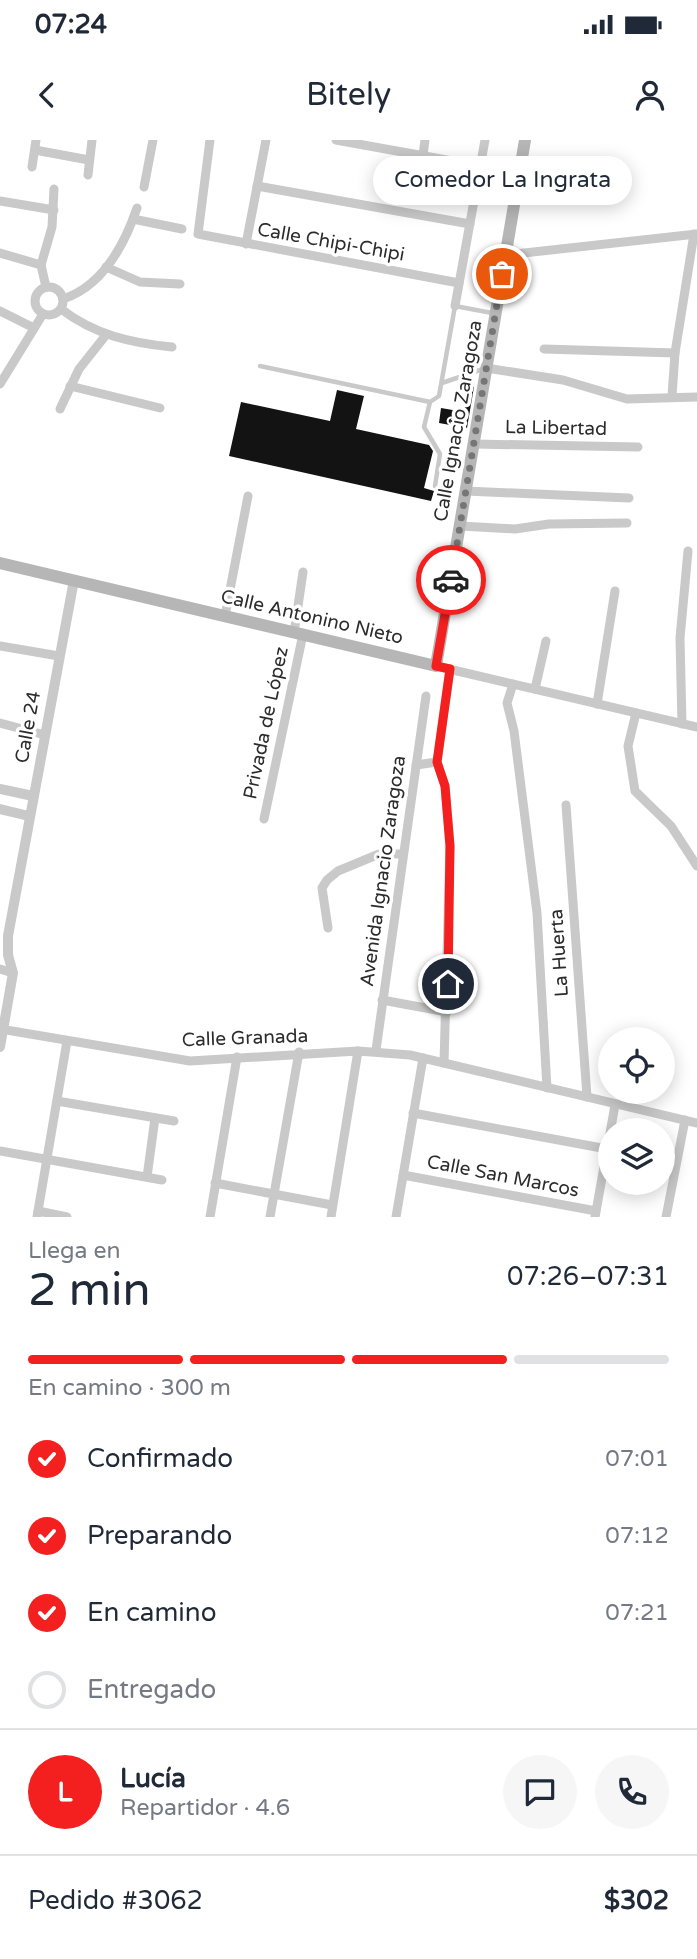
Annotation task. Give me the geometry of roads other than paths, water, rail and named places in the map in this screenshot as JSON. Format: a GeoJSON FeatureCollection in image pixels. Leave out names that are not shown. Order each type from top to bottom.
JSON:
{"type":"FeatureCollection","features":[{"type":"Feature","properties":{"kind":"main road","name":"Calle Ignacio Zaragoza"},"geometry":{"type":"LineString","coordinates":[[436,666],[525,140]]}},
{"type":"Feature","properties":{"kind":"main road","name":"Calle Antonino Nieto"},"geometry":{"type":"LineString","coordinates":[[0,563],[436,666]]}},
{"type":"Feature","properties":{"kind":"street"},"geometry":{"type":"LineString","coordinates":[[88,175],[92,140]]}},
{"type":"Feature","properties":{"kind":"street"},"geometry":{"type":"LineString","coordinates":[[144,187],[153,140]]}},
{"type":"Feature","properties":{"kind":"street","name":"Calle Chipi-Chipi"},"geometry":{"type":"LineString","coordinates":[[210,140],[200,198],[198,234],[459,282]]}},
{"type":"Feature","properties":{"kind":"street"},"geometry":{"type":"LineString","coordinates":[[246,244],[265,140]]}},
{"type":"Feature","properties":{"kind":"street"},"geometry":{"type":"LineString","coordinates":[[336,140],[480,166]]}},
{"type":"Feature","properties":{"kind":"street"},"geometry":{"type":"LineString","coordinates":[[423,156],[425,140]]}},
{"type":"Feature","properties":{"kind":"street"},"geometry":{"type":"LineString","coordinates":[[454,308],[485,140]]}},
{"type":"Feature","properties":{"kind":"street"},"geometry":{"type":"LineString","coordinates":[[32,167],[35,145],[89,160]]}},
{"type":"Feature","properties":{"kind":"street"},"geometry":{"type":"LineString","coordinates":[[257,186],[470,223]]}},
{"type":"Feature","properties":{"kind":"street"},"geometry":{"type":"LineString","coordinates":[[46,287],[41,265],[54,210],[54,189]]}},
{"type":"Feature","properties":{"kind":"street"},"geometry":{"type":"LineString","coordinates":[[0,201],[54,210]]}},
{"type":"Feature","properties":{"kind":"street"},"geometry":{"type":"LineString","coordinates":[[43,314],[53,314],[62,304],[87,287],[106,267],[137,208]]}},
{"type":"Feature","properties":{"kind":"street"},"geometry":{"type":"LineString","coordinates":[[133,219],[182,229]]}},
{"type":"Feature","properties":{"kind":"street"},"geometry":{"type":"LineString","coordinates":[[505,255],[695,234],[675,353],[673,396]]}},
{"type":"Feature","properties":{"kind":"street"},"geometry":{"type":"LineString","coordinates":[[0,253],[41,265]]}},
{"type":"Feature","properties":{"kind":"street"},"geometry":{"type":"LineString","coordinates":[[106,267],[140,282],[180,284]]}},
{"type":"Feature","properties":{"kind":"street"},"geometry":{"type":"LineString","coordinates":[[43,314],[35,302],[37,292],[46,287],[55,288],[62,304],[106,335],[172,347]]}},
{"type":"Feature","properties":{"kind":"street"},"geometry":{"type":"LineString","coordinates":[[0,311],[34,328]]}},
{"type":"Feature","properties":{"kind":"street"},"geometry":{"type":"LineString","coordinates":[[0,384],[43,314]]}},
{"type":"Feature","properties":{"kind":"street"},"geometry":{"type":"LineString","coordinates":[[60,409],[87,357],[106,335]]}},
{"type":"Feature","properties":{"kind":"street"},"geometry":{"type":"LineString","coordinates":[[544,349],[675,353]]}},
{"type":"Feature","properties":{"kind":"street"},"geometry":{"type":"LineString","coordinates":[[486,368],[563,380],[627,398],[658,400],[673,396],[697,397]]}},
{"type":"Feature","properties":{"kind":"street"},"geometry":{"type":"LineString","coordinates":[[70,386],[160,408]]}},
{"type":"Feature","properties":{"kind":"street","name":"La Libertad"},"geometry":{"type":"LineString","coordinates":[[474,444],[638,447]]}},
{"type":"Feature","properties":{"kind":"street"},"geometry":{"type":"LineString","coordinates":[[466,491],[629,498]]}},
{"type":"Feature","properties":{"kind":"street"},"geometry":{"type":"LineString","coordinates":[[225,616],[248,496]]}},
{"type":"Feature","properties":{"kind":"street"},"geometry":{"type":"LineString","coordinates":[[460,526],[515,529],[561,523],[627,523]]}},
{"type":"Feature","properties":{"kind":"street"},"geometry":{"type":"LineString","coordinates":[[682,724],[680,638],[688,551]]}},
{"type":"Feature","properties":{"kind":"street","name":"Privada de López"},"geometry":{"type":"LineString","coordinates":[[264,819],[299,634],[303,572]]}},
{"type":"Feature","properties":{"kind":"street","name":"Calle 24"},"geometry":{"type":"LineString","coordinates":[[0,1046],[13,973],[8,955],[8,936],[74,580]]}},
{"type":"Feature","properties":{"kind":"street"},"geometry":{"type":"LineString","coordinates":[[595,703],[615,591]]}},
{"type":"Feature","properties":{"kind":"street"},"geometry":{"type":"LineString","coordinates":[[535,689],[547,641]]}},
{"type":"Feature","properties":{"kind":"street"},"geometry":{"type":"LineString","coordinates":[[0,646],[59,656]]}},
{"type":"Feature","properties":{"kind":"street"},"geometry":{"type":"LineString","coordinates":[[595,703],[601,650]]}},
{"type":"Feature","properties":{"kind":"street","name":"Calle Antonino Nieto"},"geometry":{"type":"LineString","coordinates":[[436,666],[697,727]]}},
{"type":"Feature","properties":{"kind":"street"},"geometry":{"type":"LineString","coordinates":[[444,1063],[450,846],[445,786],[437,762],[450,669]]}},
{"type":"Feature","properties":{"kind":"street"},"geometry":{"type":"LineString","coordinates":[[513,684],[507,703],[514,732],[537,913],[547,1088]]}},
{"type":"Feature","properties":{"kind":"street","name":"Avenida Ignacio Zaragoza"},"geometry":{"type":"LineString","coordinates":[[376,1051],[426,696]]}},
{"type":"Feature","properties":{"kind":"street"},"geometry":{"type":"LineString","coordinates":[[636,713],[628,746],[635,791],[671,826],[697,866]]}},
{"type":"Feature","properties":{"kind":"street"},"geometry":{"type":"LineString","coordinates":[[0,723],[45,735]]}},
{"type":"Feature","properties":{"kind":"street"},"geometry":{"type":"LineString","coordinates":[[416,765],[437,762]]}},
{"type":"Feature","properties":{"kind":"street"},"geometry":{"type":"LineString","coordinates":[[0,789],[33,796]]}},
{"type":"Feature","properties":{"kind":"street","name":"La Huerta"},"geometry":{"type":"LineString","coordinates":[[566,805],[587,1097]]}},
{"type":"Feature","properties":{"kind":"street"},"geometry":{"type":"LineString","coordinates":[[0,809],[29,816]]}},
{"type":"Feature","properties":{"kind":"street"},"geometry":{"type":"LineString","coordinates":[[328,928],[322,888],[327,880],[379,854],[402,853]]}},
{"type":"Feature","properties":{"kind":"street"},"geometry":{"type":"LineString","coordinates":[[0,969],[13,973]]}},
{"type":"Feature","properties":{"kind":"street"},"geometry":{"type":"LineString","coordinates":[[382,1000],[447,1012]]}},
{"type":"Feature","properties":{"kind":"street","name":"Calle Granada"},"geometry":{"type":"LineString","coordinates":[[1,1029],[190,1061],[299,1052],[376,1051],[410,1055],[697,1123]]}},
{"type":"Feature","properties":{"kind":"street"},"geometry":{"type":"LineString","coordinates":[[67,1041],[37,1214],[67,1217]]}},
{"type":"Feature","properties":{"kind":"street"},"geometry":{"type":"LineString","coordinates":[[331,1217],[358,1051]]}},
{"type":"Feature","properties":{"kind":"street"},"geometry":{"type":"LineString","coordinates":[[270,1217],[299,1052]]}},
{"type":"Feature","properties":{"kind":"street"},"geometry":{"type":"LineString","coordinates":[[209,1217],[237,1057]]}},
{"type":"Feature","properties":{"kind":"street"},"geometry":{"type":"LineString","coordinates":[[396,1217],[423,1058]]}},
{"type":"Feature","properties":{"kind":"street"},"geometry":{"type":"LineString","coordinates":[[57,1101],[174,1121]]}},
{"type":"Feature","properties":{"kind":"street"},"geometry":{"type":"LineString","coordinates":[[613,1118],[615,1105]]}},
{"type":"Feature","properties":{"kind":"street"},"geometry":{"type":"LineString","coordinates":[[414,1113],[598,1147]]}},
{"type":"Feature","properties":{"kind":"street"},"geometry":{"type":"LineString","coordinates":[[147,1177],[155,1118]]}},
{"type":"Feature","properties":{"kind":"street"},"geometry":{"type":"LineString","coordinates":[[666,1217],[685,1120]]}},
{"type":"Feature","properties":{"kind":"street"},"geometry":{"type":"LineString","coordinates":[[0,1151],[162,1180]]}},
{"type":"Feature","properties":{"kind":"street","name":"Calle San Marcos"},"geometry":{"type":"LineString","coordinates":[[403,1175],[595,1214]]}},
{"type":"Feature","properties":{"kind":"street"},"geometry":{"type":"LineString","coordinates":[[215,1183],[332,1205]]}},
{"type":"Feature","properties":{"kind":"street"},"geometry":{"type":"LineString","coordinates":[[595,1214],[599,1195]]}},
{"type":"Feature","properties":{"kind":"lane"},"geometry":{"type":"LineString","coordinates":[[435,486],[440,454],[424,427],[430,402],[439,396],[454,308],[495,314]]}},
{"type":"Feature","properties":{"kind":"lane"},"geometry":{"type":"LineString","coordinates":[[260,366],[430,402]]}},
{"type":"Feature","properties":{"kind":"lane"},"geometry":{"type":"LineString","coordinates":[[441,384],[486,368]]}},
{"type":"Feature","properties":{"kind":"place","name":"Comedor La Ingrata"},"geometry":{"type":"Point","coordinates":[502,274]}}]}
